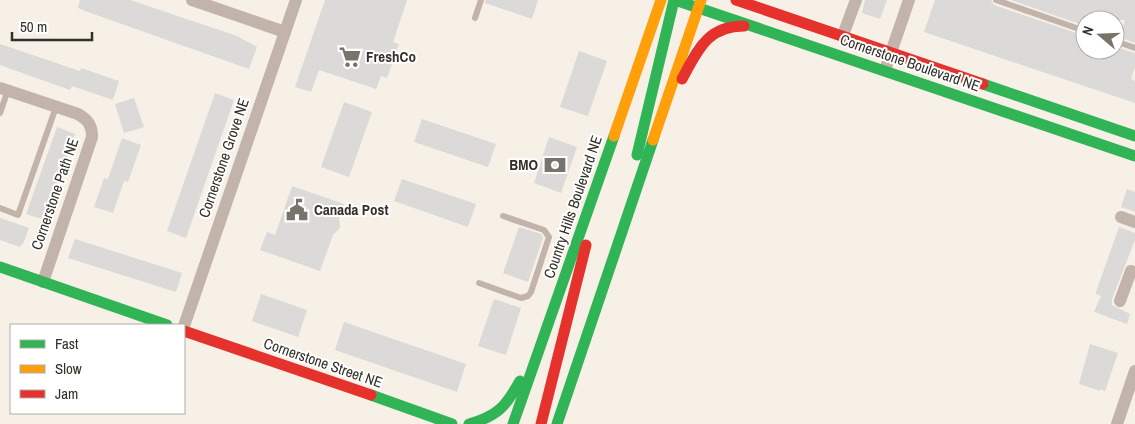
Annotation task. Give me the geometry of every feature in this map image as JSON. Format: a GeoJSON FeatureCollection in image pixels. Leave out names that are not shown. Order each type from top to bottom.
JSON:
{"type":"FeatureCollection","features":[{"type":"Feature","properties":{"kind":"main road","name":"Country Hills Boulevard NE"},"geometry":{"type":"LineString","coordinates":[[513,424],[661,0]]}},
{"type":"Feature","properties":{"kind":"main road"},"geometry":{"type":"LineString","coordinates":[[610,265],[675,0]]}},
{"type":"Feature","properties":{"kind":"main road","name":"Cornerstone Boulevard NE"},"geometry":{"type":"LineString","coordinates":[[675,0],[699,3],[755,27],[1135,156]]}},
{"type":"Feature","properties":{"kind":"main road","name":"Cornerstone Boulevard NE"},"geometry":{"type":"LineString","coordinates":[[736,0],[844,35],[1135,136]]}},
{"type":"Feature","properties":{"kind":"main road"},"geometry":{"type":"LineString","coordinates":[[557,424],[699,3]]}},
{"type":"Feature","properties":{"kind":"main road"},"geometry":{"type":"LineString","coordinates":[[660,119],[698,51],[713,33],[726,26],[755,27]]}},
{"type":"Feature","properties":{"kind":"main road"},"geometry":{"type":"LineString","coordinates":[[540,424],[594,212],[601,171]]}},
{"type":"Feature","properties":{"kind":"main road"},"geometry":{"type":"LineString","coordinates":[[0,267],[164,324]]}},
{"type":"Feature","properties":{"kind":"main road"},"geometry":{"type":"LineString","coordinates":[[469,424],[494,416],[502,410],[546,330]]}},
{"type":"Feature","properties":{"kind":"main road","name":"Cornerstone Street NE"},"geometry":{"type":"LineString","coordinates":[[185,331],[308,372],[452,424]]}},
{"type":"Feature","properties":{"kind":"street"},"geometry":{"type":"LineString","coordinates":[[192,0],[285,32]]}},
{"type":"Feature","properties":{"kind":"street","name":"Cornerstone Grove NE"},"geometry":{"type":"LineString","coordinates":[[185,324],[296,0]]}},
{"type":"Feature","properties":{"kind":"street"},"geometry":{"type":"LineString","coordinates":[[844,35],[856,0]]}},
{"type":"Feature","properties":{"kind":"street"},"geometry":{"type":"LineString","coordinates":[[885,70],[909,0]]}},
{"type":"Feature","properties":{"kind":"street","name":"Cornerstone Path NE"},"geometry":{"type":"LineString","coordinates":[[4,89],[84,118],[92,129],[92,137],[43,282]]}},
{"type":"Feature","properties":{"kind":"street"},"geometry":{"type":"LineString","coordinates":[[1121,217],[1135,222]]}},
{"type":"Feature","properties":{"kind":"street"},"geometry":{"type":"LineString","coordinates":[[1120,301],[1134,268]]}},
{"type":"Feature","properties":{"kind":"street"},"geometry":{"type":"LineString","coordinates":[[1117,424],[1135,371]]}},
{"type":"Feature","properties":{"kind":"lane"},"geometry":{"type":"LineString","coordinates":[[475,18],[481,0]]}},
{"type":"Feature","properties":{"kind":"lane"},"geometry":{"type":"LineString","coordinates":[[996,0],[1075,28]]}},
{"type":"Feature","properties":{"kind":"lane"},"geometry":{"type":"LineString","coordinates":[[0,113],[4,89]]}},
{"type":"Feature","properties":{"kind":"lane"},"geometry":{"type":"LineString","coordinates":[[0,208],[18,215],[56,107]]}},
{"type":"Feature","properties":{"kind":"lane"},"geometry":{"type":"LineString","coordinates":[[479,283],[521,298],[528,296],[532,292],[549,237],[544,230],[503,216]]}},
{"type":"Feature","properties":{"kind":"building"},"geometry":{"type":"Polygon","coordinates":[[[80,0],[130,0],[237,36],[257,47],[249,69],[85,11],[78,8],[80,0]]]}},
{"type":"Feature","properties":{"kind":"building","name":"FreshCo"},"geometry":{"type":"Polygon","coordinates":[[[325,0],[407,0],[393,42],[399,44],[387,78],[381,76],[376,89],[319,70],[311,92],[295,87],[325,0]]]}},
{"type":"Feature","properties":{"kind":"building"},"geometry":{"type":"Polygon","coordinates":[[[486,0],[538,0],[532,19],[485,3],[486,0]]]}},
{"type":"Feature","properties":{"kind":"building"},"geometry":{"type":"Polygon","coordinates":[[[865,0],[887,0],[880,19],[862,13],[865,0]]]}},
{"type":"Feature","properties":{"kind":"building"},"geometry":{"type":"Polygon","coordinates":[[[935,0],[991,0],[994,5],[1075,33],[1075,60],[1125,60],[1125,50],[1135,53],[1135,67],[1131,79],[1135,81],[1135,103],[924,32],[935,0]]]}},
{"type":"Feature","properties":{"kind":"building"},"geometry":{"type":"Polygon","coordinates":[[[1011,0],[1135,0],[1135,43],[1125,39],[1125,10],[1075,10],[1075,22],[1011,0]]]}},
{"type":"Feature","properties":{"kind":"building"},"geometry":{"type":"Polygon","coordinates":[[[0,44],[80,71],[81,68],[119,81],[113,100],[72,86],[70,90],[0,65],[0,44]]]}},
{"type":"Feature","properties":{"kind":"building"},"geometry":{"type":"Polygon","coordinates":[[[579,51],[607,61],[588,116],[560,107],[579,51]]]}},
{"type":"Feature","properties":{"kind":"building"},"geometry":{"type":"Polygon","coordinates":[[[215,93],[234,100],[186,238],[167,231],[215,93]]]}},
{"type":"Feature","properties":{"kind":"building"},"geometry":{"type":"Polygon","coordinates":[[[134,98],[144,127],[124,133],[115,104],[134,98]]]}},
{"type":"Feature","properties":{"kind":"building"},"geometry":{"type":"Polygon","coordinates":[[[344,102],[372,112],[349,177],[321,167],[344,102]]]}},
{"type":"Feature","properties":{"kind":"building"},"geometry":{"type":"Polygon","coordinates":[[[422,119],[496,144],[488,167],[414,142],[422,119]]]}},
{"type":"Feature","properties":{"kind":"building"},"geometry":{"type":"Polygon","coordinates":[[[57,127],[75,134],[46,219],[42,219],[26,214],[57,127]]]}},
{"type":"Feature","properties":{"kind":"building","name":"BMO"},"geometry":{"type":"Polygon","coordinates":[[[549,137],[577,147],[561,193],[534,183],[549,137]]]}},
{"type":"Feature","properties":{"kind":"building"},"geometry":{"type":"Polygon","coordinates":[[[122,138],[141,145],[128,182],[124,181],[113,213],[94,207],[104,178],[108,179],[122,138]]]}},
{"type":"Feature","properties":{"kind":"building"},"geometry":{"type":"Polygon","coordinates":[[[402,179],[476,204],[468,227],[394,201],[402,179]]]}},
{"type":"Feature","properties":{"kind":"building"},"geometry":{"type":"Polygon","coordinates":[[[292,186],[344,204],[339,216],[340,228],[333,235],[320,271],[260,250],[267,232],[275,235],[292,186]]]}},
{"type":"Feature","properties":{"kind":"building"},"geometry":{"type":"Polygon","coordinates":[[[1127,189],[1135,192],[1135,212],[1121,207],[1127,189]]]}},
{"type":"Feature","properties":{"kind":"building"},"geometry":{"type":"Polygon","coordinates":[[[0,218],[29,228],[20,247],[0,240],[0,218]]]}},
{"type":"Feature","properties":{"kind":"building"},"geometry":{"type":"Polygon","coordinates":[[[519,227],[541,234],[543,238],[528,282],[503,273],[519,227]]]}},
{"type":"Feature","properties":{"kind":"building"},"geometry":{"type":"Polygon","coordinates":[[[1119,227],[1135,233],[1135,240],[1112,299],[1112,305],[1130,314],[1127,324],[1094,312],[1101,296],[1096,294],[1096,292],[1119,227]]]}},
{"type":"Feature","properties":{"kind":"building"},"geometry":{"type":"Polygon","coordinates":[[[75,239],[182,273],[176,292],[68,258],[75,239]]]}},
{"type":"Feature","properties":{"kind":"building"},"geometry":{"type":"Polygon","coordinates":[[[261,294],[307,310],[298,337],[252,321],[261,294]]]}},
{"type":"Feature","properties":{"kind":"building"},"geometry":{"type":"Polygon","coordinates":[[[494,299],[521,308],[506,355],[478,346],[494,299]]]}},
{"type":"Feature","properties":{"kind":"building"},"geometry":{"type":"Polygon","coordinates":[[[344,322],[466,364],[457,392],[335,350],[344,322]]]}},
{"type":"Feature","properties":{"kind":"building"},"geometry":{"type":"Polygon","coordinates":[[[1090,344],[1118,353],[1105,391],[1079,384],[1090,344]]]}},
{"type":"Feature","properties":{"kind":"traffic: fast"},"geometry":{"type":"LineString","coordinates":[[637,155],[674,0]]}},
{"type":"Feature","properties":{"kind":"traffic: fast"},"geometry":{"type":"LineString","coordinates":[[675,0],[1135,156]]}},
{"type":"Feature","properties":{"kind":"traffic: fast"},"geometry":{"type":"LineString","coordinates":[[983,84],[1135,136]]}},
{"type":"Feature","properties":{"kind":"traffic: fast"},"geometry":{"type":"LineString","coordinates":[[513,424],[614,136]]}},
{"type":"Feature","properties":{"kind":"traffic: fast"},"geometry":{"type":"LineString","coordinates":[[557,424],[653,140]]}},
{"type":"Feature","properties":{"kind":"traffic: fast"},"geometry":{"type":"LineString","coordinates":[[0,267],[164,324]]}},
{"type":"Feature","properties":{"kind":"traffic: fast"},"geometry":{"type":"LineString","coordinates":[[469,424],[479,421],[500,409],[520,381]]}},
{"type":"Feature","properties":{"kind":"traffic: fast"},"geometry":{"type":"LineString","coordinates":[[371,395],[452,424]]}},
{"type":"Feature","properties":{"kind":"traffic: slow"},"geometry":{"type":"LineString","coordinates":[[614,136],[661,0]]}},
{"type":"Feature","properties":{"kind":"traffic: slow"},"geometry":{"type":"LineString","coordinates":[[653,140],[701,0]]}},
{"type":"Feature","properties":{"kind":"traffic: jam"},"geometry":{"type":"LineString","coordinates":[[736,0],[983,84]]}},
{"type":"Feature","properties":{"kind":"traffic: jam"},"geometry":{"type":"LineString","coordinates":[[682,79],[699,49],[712,35],[731,27],[744,26]]}},
{"type":"Feature","properties":{"kind":"traffic: jam"},"geometry":{"type":"LineString","coordinates":[[541,424],[586,245]]}},
{"type":"Feature","properties":{"kind":"traffic: jam"},"geometry":{"type":"LineString","coordinates":[[185,331],[371,395]]}},
{"type":"Feature","properties":{"kind":"place","name":"FreshCo"},"geometry":{"type":"Point","coordinates":[350,57]}},
{"type":"Feature","properties":{"kind":"place","name":"BMO"},"geometry":{"type":"Point","coordinates":[555,165]}},
{"type":"Feature","properties":{"kind":"place","name":"Canada Post"},"geometry":{"type":"Point","coordinates":[297,210]}}]}
